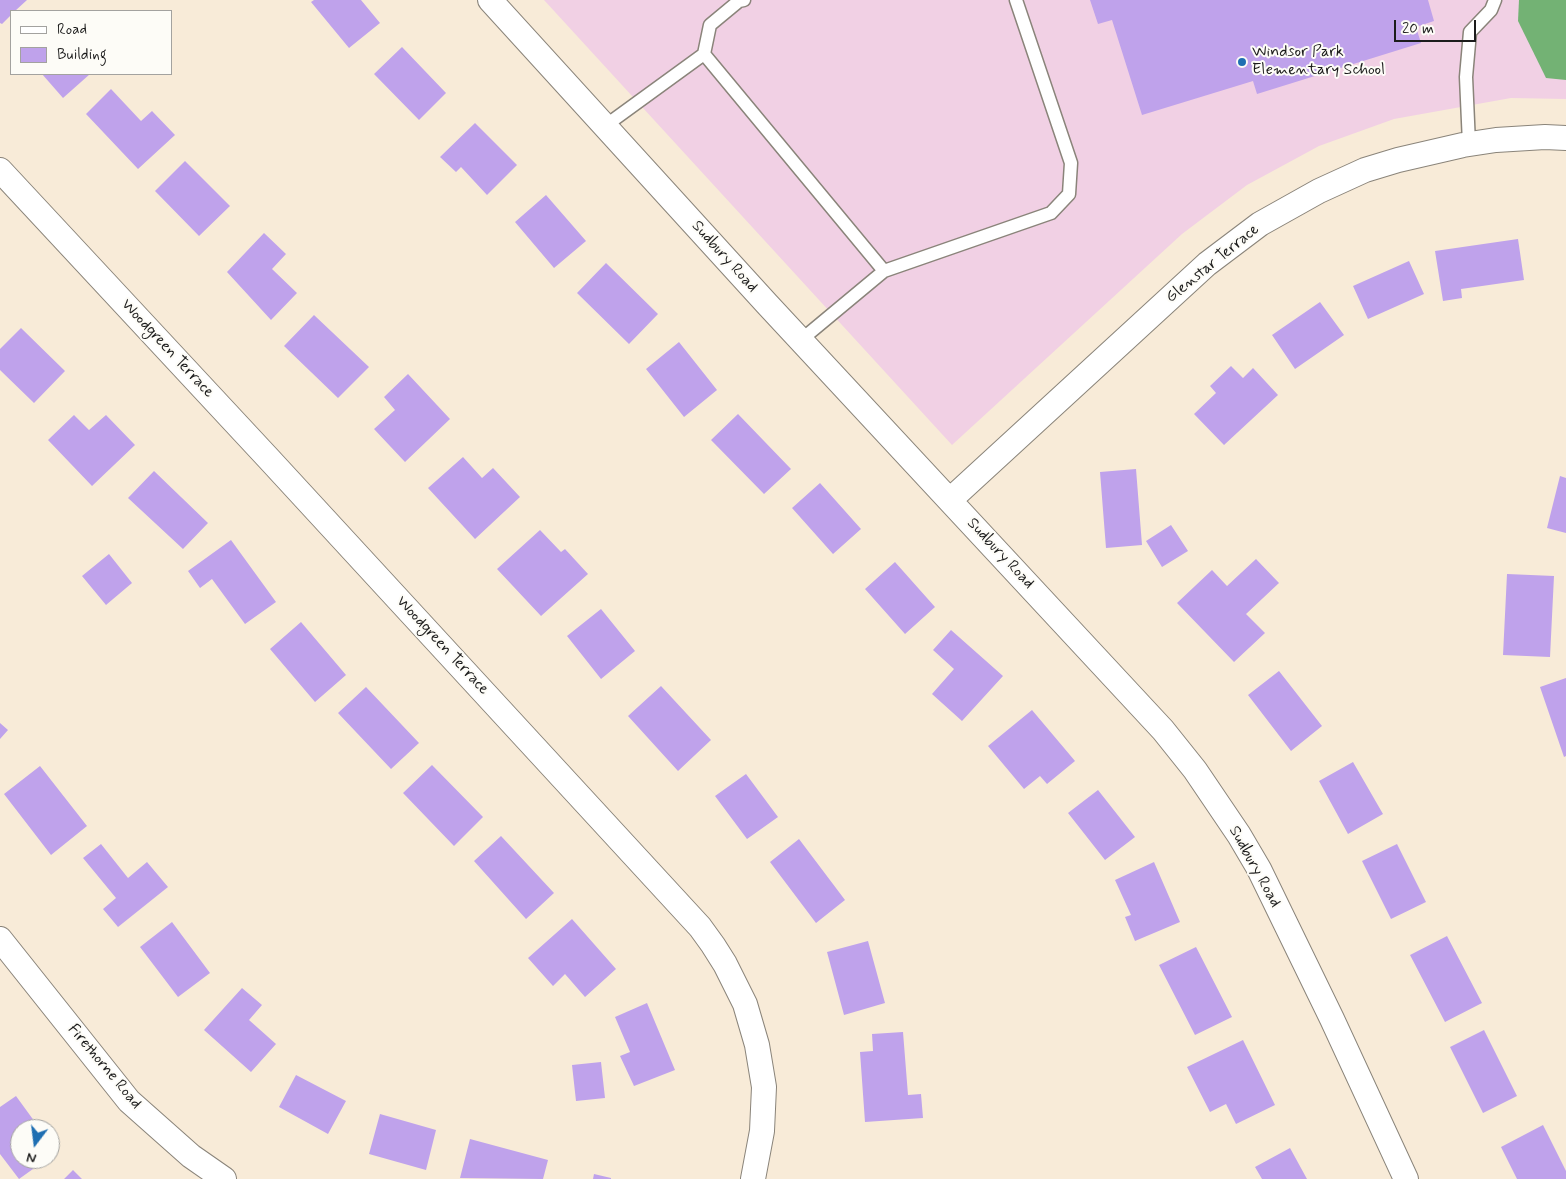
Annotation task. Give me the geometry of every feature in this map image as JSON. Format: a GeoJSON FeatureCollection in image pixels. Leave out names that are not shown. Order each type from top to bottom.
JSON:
{"type":"FeatureCollection","features":[{"type":"Feature","properties":{"kind":"street","name":"Sudbury Road"},"geometry":{"type":"LineString","coordinates":[[490,0],[801,340],[1163,730],[1195,770],[1239,835],[1259,869],[1406,1179]]}},
{"type":"Feature","properties":{"kind":"street","name":"Glenstar Terrace"},"geometry":{"type":"LineString","coordinates":[[950,500],[1207,264],[1260,224],[1319,191],[1365,170],[1398,160],[1469,144],[1545,137],[1566,138]]}},
{"type":"Feature","properties":{"kind":"street","name":"Woodgreen Terrace"},"geometry":{"type":"LineString","coordinates":[[0,170],[276,466],[700,927],[713,944],[745,1004],[757,1045],[764,1088],[762,1131],[753,1179]]}},
{"type":"Feature","properties":{"kind":"street","name":"Firethorne Road"},"geometry":{"type":"LineString","coordinates":[[0,939],[129,1101],[191,1156],[224,1179]]}},
{"type":"Feature","properties":{"kind":"lane"},"geometry":{"type":"LineString","coordinates":[[605,126],[704,54],[710,25],[740,1],[744,0]]}},
{"type":"Feature","properties":{"kind":"lane"},"geometry":{"type":"LineString","coordinates":[[801,340],[884,271],[1051,213],[1069,194],[1071,163],[1016,0]]}},
{"type":"Feature","properties":{"kind":"lane"},"geometry":{"type":"LineString","coordinates":[[1469,144],[1466,77],[1470,32],[1491,10],[1495,0]]}},
{"type":"Feature","properties":{"kind":"lane"},"geometry":{"type":"LineString","coordinates":[[704,54],[884,271]]}},
{"type":"Feature","properties":{"kind":"shaded area"},"geometry":{"type":"Polygon","coordinates":[[[544,0],[1566,0],[1566,99],[1511,98],[1394,119],[1319,146],[1247,185],[1182,234],[952,445],[544,0]]]}},
{"type":"Feature","properties":{"kind":"green space"},"geometry":{"type":"Polygon","coordinates":[[[1519,0],[1566,0],[1566,80],[1546,78],[1518,21],[1519,0]]]}},
{"type":"Feature","properties":{"kind":"building"},"geometry":{"type":"Polygon","coordinates":[[[0,0],[27,0],[16,10],[10,10],[10,16],[2,24],[0,23],[0,0]]]}},
{"type":"Feature","properties":{"kind":"building"},"geometry":{"type":"Polygon","coordinates":[[[314,0],[361,0],[380,23],[349,48],[311,2],[314,0]]]}},
{"type":"Feature","properties":{"kind":"building","name":"Windsor Park Elementary School"},"geometry":{"type":"Polygon","coordinates":[[[1090,0],[1428,0],[1434,21],[1416,27],[1421,43],[1257,94],[1253,81],[1142,115],[1112,20],[1098,24],[1090,0]]]}},
{"type":"Feature","properties":{"kind":"building"},"geometry":{"type":"Polygon","coordinates":[[[402,47],[446,93],[419,120],[374,74],[402,47]]]}},
{"type":"Feature","properties":{"kind":"building"},"geometry":{"type":"Polygon","coordinates":[[[43,75],[89,75],[63,98],[43,75]]]}},
{"type":"Feature","properties":{"kind":"building"},"geometry":{"type":"Polygon","coordinates":[[[111,89],[141,121],[152,111],[175,135],[138,169],[86,114],[111,89]]]}},
{"type":"Feature","properties":{"kind":"building"},"geometry":{"type":"Polygon","coordinates":[[[475,123],[517,165],[487,195],[461,167],[456,172],[440,157],[475,123]]]}},
{"type":"Feature","properties":{"kind":"building"},"geometry":{"type":"Polygon","coordinates":[[[185,161],[230,206],[199,236],[155,191],[185,161]]]}},
{"type":"Feature","properties":{"kind":"building"},"geometry":{"type":"Polygon","coordinates":[[[546,195],[586,241],[554,268],[515,222],[546,195]]]}},
{"type":"Feature","properties":{"kind":"building"},"geometry":{"type":"Polygon","coordinates":[[[264,233],[286,254],[272,269],[297,293],[271,320],[227,272],[264,233]]]}},
{"type":"Feature","properties":{"kind":"building"},"geometry":{"type":"Polygon","coordinates":[[[1518,239],[1524,280],[1461,289],[1462,298],[1443,301],[1435,251],[1518,239]]]}},
{"type":"Feature","properties":{"kind":"building"},"geometry":{"type":"Polygon","coordinates":[[[1409,261],[1424,294],[1368,319],[1353,286],[1409,261]]]}},
{"type":"Feature","properties":{"kind":"building"},"geometry":{"type":"Polygon","coordinates":[[[606,263],[658,314],[629,344],[577,293],[606,263]]]}},
{"type":"Feature","properties":{"kind":"building"},"geometry":{"type":"Polygon","coordinates":[[[1320,302],[1344,335],[1295,369],[1272,335],[1320,302]]]}},
{"type":"Feature","properties":{"kind":"building"},"geometry":{"type":"Polygon","coordinates":[[[314,315],[369,367],[338,398],[284,346],[314,315]]]}},
{"type":"Feature","properties":{"kind":"building"},"geometry":{"type":"Polygon","coordinates":[[[21,328],[65,371],[34,403],[0,370],[0,349],[21,328]]]}},
{"type":"Feature","properties":{"kind":"building"},"geometry":{"type":"Polygon","coordinates":[[[679,342],[717,390],[684,417],[646,369],[679,342]]]}},
{"type":"Feature","properties":{"kind":"building"},"geometry":{"type":"Polygon","coordinates":[[[1231,366],[1243,378],[1253,368],[1278,395],[1224,445],[1194,414],[1216,393],[1210,386],[1231,366]]]}},
{"type":"Feature","properties":{"kind":"building"},"geometry":{"type":"Polygon","coordinates":[[[408,374],[450,419],[405,462],[374,429],[395,410],[384,397],[408,374]]]}},
{"type":"Feature","properties":{"kind":"building"},"geometry":{"type":"Polygon","coordinates":[[[738,414],[791,469],[764,494],[711,440],[738,414]]]}},
{"type":"Feature","properties":{"kind":"building"},"geometry":{"type":"Polygon","coordinates":[[[74,415],[89,430],[106,415],[135,445],[92,486],[48,440],[74,415]]]}},
{"type":"Feature","properties":{"kind":"building"},"geometry":{"type":"Polygon","coordinates":[[[463,457],[482,478],[493,468],[520,497],[475,539],[428,488],[463,457]]]}},
{"type":"Feature","properties":{"kind":"building"},"geometry":{"type":"Polygon","coordinates":[[[1136,469],[1142,545],[1106,548],[1100,472],[1136,469]]]}},
{"type":"Feature","properties":{"kind":"building"},"geometry":{"type":"Polygon","coordinates":[[[154,471],[208,523],[183,549],[128,498],[154,471]]]}},
{"type":"Feature","properties":{"kind":"building"},"geometry":{"type":"Polygon","coordinates":[[[1560,476],[1566,478],[1566,533],[1547,528],[1560,476]]]}},
{"type":"Feature","properties":{"kind":"building"},"geometry":{"type":"Polygon","coordinates":[[[820,483],[861,529],[833,554],[792,508],[820,483]]]}},
{"type":"Feature","properties":{"kind":"building"},"geometry":{"type":"Polygon","coordinates":[[[1171,525],[1188,551],[1162,567],[1146,541],[1171,525]]]}},
{"type":"Feature","properties":{"kind":"building"},"geometry":{"type":"Polygon","coordinates":[[[540,530],[561,552],[565,549],[588,574],[541,616],[497,569],[540,530]]]}},
{"type":"Feature","properties":{"kind":"building"},"geometry":{"type":"Polygon","coordinates":[[[231,540],[276,602],[245,624],[212,579],[200,588],[188,571],[231,540]]]}},
{"type":"Feature","properties":{"kind":"building"},"geometry":{"type":"Polygon","coordinates":[[[109,554],[132,583],[106,605],[82,576],[109,554]]]}},
{"type":"Feature","properties":{"kind":"building"},"geometry":{"type":"Polygon","coordinates":[[[1256,559],[1279,583],[1246,614],[1265,633],[1234,662],[1177,603],[1212,570],[1227,586],[1256,559]]]}},
{"type":"Feature","properties":{"kind":"building"},"geometry":{"type":"Polygon","coordinates":[[[895,562],[935,607],[905,634],[865,589],[895,562]]]}},
{"type":"Feature","properties":{"kind":"building"},"geometry":{"type":"Polygon","coordinates":[[[1507,574],[1554,576],[1550,657],[1503,655],[1507,574]]]}},
{"type":"Feature","properties":{"kind":"building"},"geometry":{"type":"Polygon","coordinates":[[[601,609],[635,651],[601,679],[567,636],[601,609]]]}},
{"type":"Feature","properties":{"kind":"building"},"geometry":{"type":"Polygon","coordinates":[[[301,622],[346,675],[315,702],[270,649],[301,622]]]}},
{"type":"Feature","properties":{"kind":"building"},"geometry":{"type":"Polygon","coordinates":[[[951,630],[1003,676],[962,721],[932,694],[954,669],[933,650],[951,630]]]}},
{"type":"Feature","properties":{"kind":"building"},"geometry":{"type":"Polygon","coordinates":[[[1279,671],[1322,726],[1291,751],[1248,695],[1279,671]]]}},
{"type":"Feature","properties":{"kind":"building"},"geometry":{"type":"Polygon","coordinates":[[[1566,678],[1566,756],[1564,757],[1540,687],[1566,678]]]}},
{"type":"Feature","properties":{"kind":"building"},"geometry":{"type":"Polygon","coordinates":[[[661,686],[711,740],[678,771],[628,716],[661,686]]]}},
{"type":"Feature","properties":{"kind":"building"},"geometry":{"type":"Polygon","coordinates":[[[366,687],[419,743],[391,769],[338,713],[366,687]]]}},
{"type":"Feature","properties":{"kind":"building"},"geometry":{"type":"Polygon","coordinates":[[[1032,710],[1075,761],[1047,784],[1040,776],[1024,789],[988,746],[1032,710]]]}},
{"type":"Feature","properties":{"kind":"building"},"geometry":{"type":"Polygon","coordinates":[[[0,723],[8,730],[0,739],[0,723]]]}},
{"type":"Feature","properties":{"kind":"building"},"geometry":{"type":"Polygon","coordinates":[[[1353,762],[1383,814],[1348,834],[1319,781],[1353,762]]]}},
{"type":"Feature","properties":{"kind":"building"},"geometry":{"type":"Polygon","coordinates":[[[432,765],[483,817],[454,846],[403,793],[432,765]]]}},
{"type":"Feature","properties":{"kind":"building"},"geometry":{"type":"Polygon","coordinates":[[[40,766],[87,826],[51,855],[4,794],[40,766]]]}},
{"type":"Feature","properties":{"kind":"building"},"geometry":{"type":"Polygon","coordinates":[[[746,774],[778,817],[747,839],[715,796],[746,774]]]}},
{"type":"Feature","properties":{"kind":"building"},"geometry":{"type":"Polygon","coordinates":[[[1098,790],[1135,837],[1105,860],[1068,813],[1098,790]]]}},
{"type":"Feature","properties":{"kind":"building"},"geometry":{"type":"Polygon","coordinates":[[[501,836],[554,893],[526,919],[474,861],[501,836]]]}},
{"type":"Feature","properties":{"kind":"building"},"geometry":{"type":"Polygon","coordinates":[[[799,839],[845,900],[816,923],[770,862],[799,839]]]}},
{"type":"Feature","properties":{"kind":"building"},"geometry":{"type":"Polygon","coordinates":[[[101,844],[128,878],[147,862],[168,887],[118,927],[103,909],[116,898],[83,858],[101,844]]]}},
{"type":"Feature","properties":{"kind":"building"},"geometry":{"type":"Polygon","coordinates":[[[1397,844],[1426,902],[1391,919],[1362,861],[1397,844]]]}},
{"type":"Feature","properties":{"kind":"building"},"geometry":{"type":"Polygon","coordinates":[[[1154,862],[1180,922],[1135,941],[1125,917],[1131,915],[1115,880],[1154,862]]]}},
{"type":"Feature","properties":{"kind":"building"},"geometry":{"type":"Polygon","coordinates":[[[572,919],[616,969],[585,997],[565,974],[553,986],[528,958],[572,919]]]}},
{"type":"Feature","properties":{"kind":"building"},"geometry":{"type":"Polygon","coordinates":[[[172,922],[210,973],[178,997],[140,947],[172,922]]]}},
{"type":"Feature","properties":{"kind":"building"},"geometry":{"type":"Polygon","coordinates":[[[1447,936],[1482,1003],[1445,1022],[1410,955],[1447,936]]]}},
{"type":"Feature","properties":{"kind":"building"},"geometry":{"type":"Polygon","coordinates":[[[868,941],[885,1003],[844,1015],[827,952],[868,941]]]}},
{"type":"Feature","properties":{"kind":"building"},"geometry":{"type":"Polygon","coordinates":[[[1196,947],[1232,1017],[1195,1035],[1159,965],[1196,947]]]}},
{"type":"Feature","properties":{"kind":"building"},"geometry":{"type":"Polygon","coordinates":[[[242,988],[262,1005],[249,1020],[276,1044],[251,1072],[204,1030],[242,988]]]}},
{"type":"Feature","properties":{"kind":"building"},"geometry":{"type":"Polygon","coordinates":[[[647,1003],[675,1070],[634,1086],[620,1056],[630,1052],[615,1017],[647,1003]]]}},
{"type":"Feature","properties":{"kind":"building"},"geometry":{"type":"Polygon","coordinates":[[[1484,1030],[1517,1096],[1483,1113],[1450,1047],[1484,1030]]]}},
{"type":"Feature","properties":{"kind":"building"},"geometry":{"type":"Polygon","coordinates":[[[903,1032],[908,1095],[921,1094],[923,1118],[865,1122],[860,1052],[873,1051],[872,1034],[903,1032]]]}},
{"type":"Feature","properties":{"kind":"building"},"geometry":{"type":"Polygon","coordinates":[[[1243,1040],[1275,1105],[1236,1124],[1226,1104],[1210,1112],[1187,1067],[1243,1040]]]}},
{"type":"Feature","properties":{"kind":"building"},"geometry":{"type":"Polygon","coordinates":[[[601,1062],[605,1098],[576,1101],[572,1065],[601,1062]]]}},
{"type":"Feature","properties":{"kind":"building"},"geometry":{"type":"Polygon","coordinates":[[[296,1075],[346,1101],[328,1134],[279,1107],[296,1075]]]}},
{"type":"Feature","properties":{"kind":"building"},"geometry":{"type":"Polygon","coordinates":[[[16,1096],[33,1119],[10,1119],[10,1167],[0,1154],[0,1107],[16,1096]]]}},
{"type":"Feature","properties":{"kind":"building"},"geometry":{"type":"Polygon","coordinates":[[[380,1114],[436,1130],[426,1170],[369,1154],[380,1114]]]}},
{"type":"Feature","properties":{"kind":"building"},"geometry":{"type":"Polygon","coordinates":[[[1543,1125],[1566,1171],[1566,1179],[1517,1179],[1501,1147],[1543,1125]]]}},
{"type":"Feature","properties":{"kind":"building"},"geometry":{"type":"Polygon","coordinates":[[[470,1139],[548,1160],[543,1179],[460,1178],[470,1139]]]}},
{"type":"Feature","properties":{"kind":"building"},"geometry":{"type":"Polygon","coordinates":[[[1290,1148],[1307,1179],[1262,1179],[1255,1167],[1290,1148]]]}},
{"type":"Feature","properties":{"kind":"building"},"geometry":{"type":"Polygon","coordinates":[[[11,1169],[33,1169],[19,1179],[11,1169]]]}},
{"type":"Feature","properties":{"kind":"building"},"geometry":{"type":"Polygon","coordinates":[[[73,1170],[82,1179],[64,1179],[73,1170]]]}},
{"type":"Feature","properties":{"kind":"building"},"geometry":{"type":"Polygon","coordinates":[[[594,1174],[611,1178],[611,1179],[593,1179],[594,1174]]]}},
{"type":"Feature","properties":{"kind":"place","name":"Windsor Park Elementary School"},"geometry":{"type":"Point","coordinates":[1242,62]}}]}
